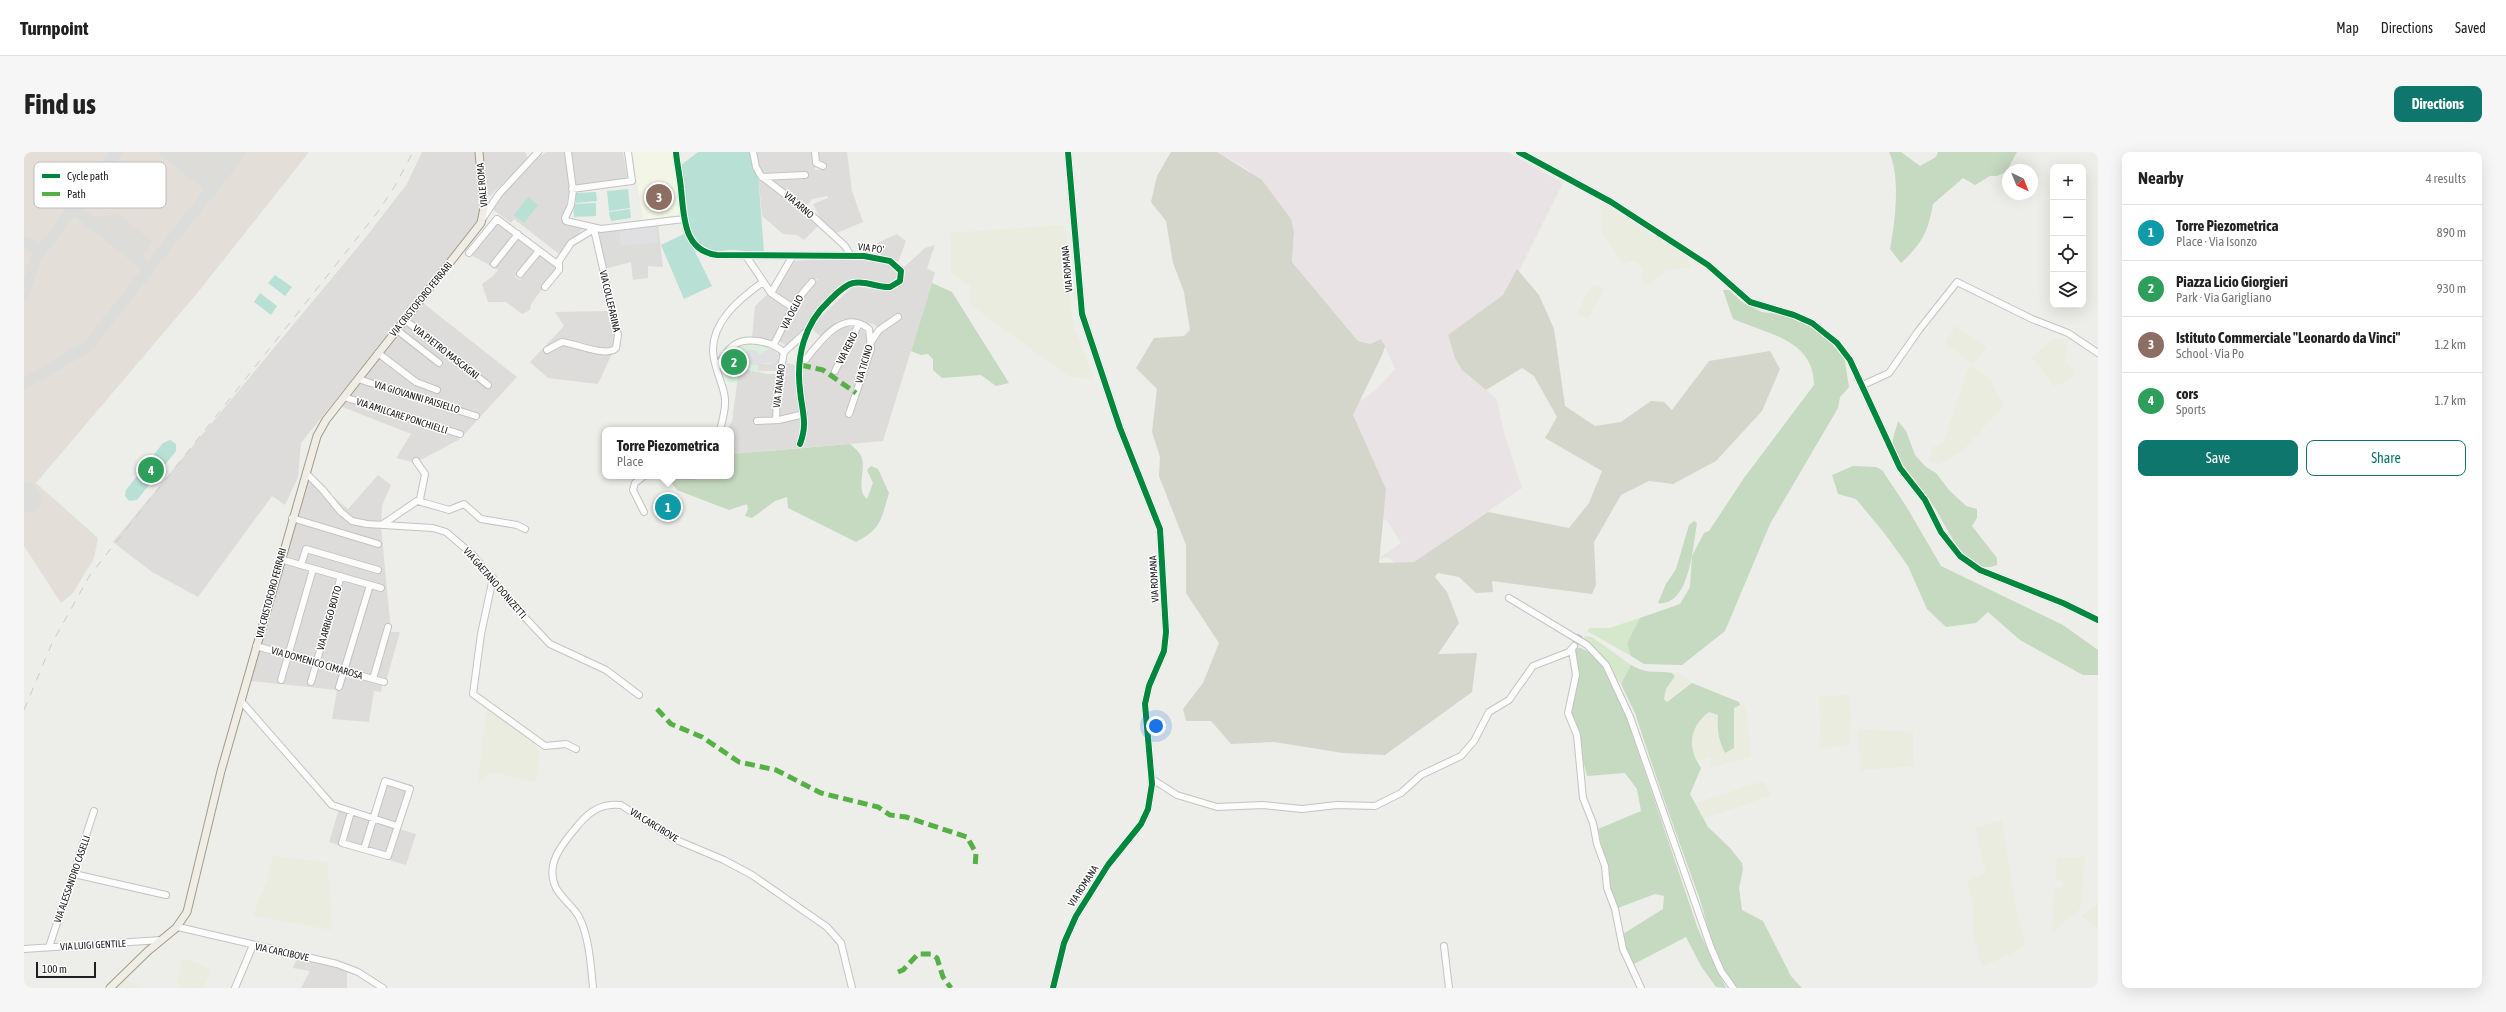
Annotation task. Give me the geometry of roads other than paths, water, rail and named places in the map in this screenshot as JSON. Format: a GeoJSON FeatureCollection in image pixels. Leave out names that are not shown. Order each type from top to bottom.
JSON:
{"type":"FeatureCollection","features":[{"type":"Feature","properties":{"kind":"main road","name":"VIALE ROMA"},"geometry":{"type":"LineString","coordinates":[[479,152],[484,197],[483,218]]}},
{"type":"Feature","properties":{"kind":"main road","name":"VIA CRISTOFORO FERRARI"},"geometry":{"type":"LineString","coordinates":[[110,988],[161,940],[178,927],[190,902],[221,771],[240,701],[280,559],[319,431],[483,218]]}},
{"type":"Feature","properties":{"kind":"street"},"geometry":{"type":"LineString","coordinates":[[528,152],[532,159]]}},
{"type":"Feature","properties":{"kind":"street"},"geometry":{"type":"LineString","coordinates":[[483,218],[499,194],[538,152]]}},
{"type":"Feature","properties":{"kind":"street"},"geometry":{"type":"LineString","coordinates":[[568,152],[572,189],[571,205],[565,218],[566,221],[594,229],[684,219]]}},
{"type":"Feature","properties":{"kind":"street"},"geometry":{"type":"LineString","coordinates":[[572,189],[632,182],[628,152]]}},
{"type":"Feature","properties":{"kind":"street","name":"VIA PO'"},"geometry":{"type":"LineString","coordinates":[[676,152],[684,219],[691,240],[703,251],[717,255],[872,257],[892,261],[900,268],[901,278],[896,284],[888,287],[857,283],[850,284],[819,310],[807,331],[802,345],[800,385],[805,429],[800,444]]}},
{"type":"Feature","properties":{"kind":"street","name":"VIA ARNO"},"geometry":{"type":"LineString","coordinates":[[753,152],[756,167],[762,177],[808,212],[845,246],[850,256]]}},
{"type":"Feature","properties":{"kind":"street"},"geometry":{"type":"LineString","coordinates":[[815,152],[816,163],[823,166]]}},
{"type":"Feature","properties":{"kind":"street","name":"VIA ROMANA"},"geometry":{"type":"LineString","coordinates":[[1052,988],[1062,950],[1074,920],[1102,875],[1146,816],[1151,798],[1152,779],[1145,706],[1149,686],[1165,643],[1164,581],[1159,526],[1122,434],[1083,318],[1068,152]]}},
{"type":"Feature","properties":{"kind":"street"},"geometry":{"type":"LineString","coordinates":[[1519,152],[1611,202],[1708,265],[1750,302],[1797,316],[1817,326],[1844,350],[1863,385],[1900,468],[1923,498],[1941,532],[1960,556],[1980,570],[2063,603],[2098,620]]}},
{"type":"Feature","properties":{"kind":"street"},"geometry":{"type":"LineString","coordinates":[[762,177],[805,175]]}},
{"type":"Feature","properties":{"kind":"street"},"geometry":{"type":"LineString","coordinates":[[484,197],[491,198],[499,194]]}},
{"type":"Feature","properties":{"kind":"street"},"geometry":{"type":"LineString","coordinates":[[469,252],[496,220],[501,221],[554,263],[559,264]]}},
{"type":"Feature","properties":{"kind":"street"},"geometry":{"type":"LineString","coordinates":[[545,287],[559,270],[559,264],[571,243],[594,229]]}},
{"type":"Feature","properties":{"kind":"street","name":"VIA COLLEFARINA"},"geometry":{"type":"LineString","coordinates":[[547,350],[562,342],[588,349],[612,351],[616,348],[618,335],[594,229]]}},
{"type":"Feature","properties":{"kind":"street"},"geometry":{"type":"LineString","coordinates":[[494,264],[518,234]]}},
{"type":"Feature","properties":{"kind":"street"},"geometry":{"type":"LineString","coordinates":[[520,274],[539,251]]}},
{"type":"Feature","properties":{"kind":"street"},"geometry":{"type":"LineString","coordinates":[[746,256],[771,293],[793,308]]}},
{"type":"Feature","properties":{"kind":"street"},"geometry":{"type":"LineString","coordinates":[[771,293],[792,257]]}},
{"type":"Feature","properties":{"kind":"street"},"geometry":{"type":"LineString","coordinates":[[721,427],[727,399],[717,367],[714,348],[722,321],[738,301],[763,282]]}},
{"type":"Feature","properties":{"kind":"street","name":"VIA OGLIO"},"geometry":{"type":"LineString","coordinates":[[774,344],[797,298],[812,282]]}},
{"type":"Feature","properties":{"kind":"street"},"geometry":{"type":"LineString","coordinates":[[1863,385],[1889,372],[1919,330],[1957,282],[2032,319],[2068,333],[2098,353]]}},
{"type":"Feature","properties":{"kind":"street"},"geometry":{"type":"LineString","coordinates":[[871,342],[879,330],[898,317]]}},
{"type":"Feature","properties":{"kind":"street","name":"VIA PIETRO MASCAGNI"},"geometry":{"type":"LineString","coordinates":[[404,320],[488,385]]}},
{"type":"Feature","properties":{"kind":"street"},"geometry":{"type":"LineString","coordinates":[[801,365],[838,325],[847,322],[859,324]]}},
{"type":"Feature","properties":{"kind":"street","name":"VIA TICINO"},"geometry":{"type":"LineString","coordinates":[[849,414],[871,342],[870,330],[859,324]]}},
{"type":"Feature","properties":{"kind":"street","name":"VIA RENO"},"geometry":{"type":"LineString","coordinates":[[835,371],[859,324]]}},
{"type":"Feature","properties":{"kind":"street"},"geometry":{"type":"LineString","coordinates":[[396,330],[439,363]]}},
{"type":"Feature","properties":{"kind":"street"},"geometry":{"type":"LineString","coordinates":[[717,367],[728,350],[739,341],[748,339],[774,344],[784,352],[807,331]]}},
{"type":"Feature","properties":{"kind":"street","name":"VIA TANARO"},"geometry":{"type":"LineString","coordinates":[[776,420],[776,394],[784,352]]}},
{"type":"Feature","properties":{"kind":"street"},"geometry":{"type":"LineString","coordinates":[[378,353],[416,382],[437,390]]}},
{"type":"Feature","properties":{"kind":"street","name":"VIA GIOVANNI PAISIELLO"},"geometry":{"type":"LineString","coordinates":[[358,379],[476,416]]}},
{"type":"Feature","properties":{"kind":"street","name":"VIA AMILCARE PONCHIELLI"},"geometry":{"type":"LineString","coordinates":[[344,397],[460,434]]}},
{"type":"Feature","properties":{"kind":"street","name":"VIA TANARO"},"geometry":{"type":"LineString","coordinates":[[757,421],[776,420],[804,414]]}},
{"type":"Feature","properties":{"kind":"street"},"geometry":{"type":"LineString","coordinates":[[383,524],[418,501],[424,474],[416,461]]}},
{"type":"Feature","properties":{"kind":"street","name":"VIA GAETANO DONIZETTI"},"geometry":{"type":"LineString","coordinates":[[306,473],[347,518],[363,524],[383,524],[443,530],[471,552],[516,608],[552,645],[606,670],[639,695]]}},
{"type":"Feature","properties":{"kind":"street"},"geometry":{"type":"LineString","coordinates":[[640,479],[635,483],[633,490],[644,512]]}},
{"type":"Feature","properties":{"kind":"street"},"geometry":{"type":"LineString","coordinates":[[418,501],[449,510],[464,504],[481,519],[517,525],[525,529]]}},
{"type":"Feature","properties":{"kind":"street"},"geometry":{"type":"LineString","coordinates":[[292,518],[378,544]]}},
{"type":"Feature","properties":{"kind":"street"},"geometry":{"type":"LineString","coordinates":[[302,565],[306,549],[378,570]]}},
{"type":"Feature","properties":{"kind":"street"},"geometry":{"type":"LineString","coordinates":[[280,559],[381,588]]}},
{"type":"Feature","properties":{"kind":"street"},"geometry":{"type":"LineString","coordinates":[[281,680],[313,569]]}},
{"type":"Feature","properties":{"kind":"street","name":"VIA ARRIGO BOITO"},"geometry":{"type":"LineString","coordinates":[[311,682],[341,576]]}},
{"type":"Feature","properties":{"kind":"street"},"geometry":{"type":"LineString","coordinates":[[493,578],[481,634],[473,694],[545,746],[566,744],[576,749]]}},
{"type":"Feature","properties":{"kind":"street"},"geometry":{"type":"LineString","coordinates":[[340,687],[370,585]]}},
{"type":"Feature","properties":{"kind":"street"},"geometry":{"type":"LineString","coordinates":[[1508,598],[1587,645],[1606,665],[1630,717],[1711,948],[1719,967],[1733,988]]}},
{"type":"Feature","properties":{"kind":"street","name":"VIA DOMENICO CIMAROSA"},"geometry":{"type":"LineString","coordinates":[[256,646],[373,679],[388,627]]}},
{"type":"Feature","properties":{"kind":"street"},"geometry":{"type":"LineString","coordinates":[[1152,779],[1177,795],[1219,807],[1263,805],[1306,809],[1337,805],[1375,806],[1401,793],[1421,775],[1463,754],[1474,741],[1489,712],[1509,700],[1534,666],[1573,648],[1576,677],[1568,713],[1577,735],[1584,801],[1593,823],[1597,844],[1605,866],[1607,885],[1615,909],[1622,949],[1641,988]]}},
{"type":"Feature","properties":{"kind":"street"},"geometry":{"type":"LineString","coordinates":[[373,679],[384,682]]}},
{"type":"Feature","properties":{"kind":"street"},"geometry":{"type":"LineString","coordinates":[[240,701],[329,802],[337,808],[397,826]]}},
{"type":"Feature","properties":{"kind":"street"},"geometry":{"type":"LineString","coordinates":[[351,812],[342,843],[388,856],[410,788],[385,781],[364,849]]}},
{"type":"Feature","properties":{"kind":"street","name":"VIA CARCIBOVE"},"geometry":{"type":"LineString","coordinates":[[593,988],[583,927],[579,916],[556,888],[552,870],[557,853],[584,818],[597,808],[612,804],[621,805],[674,839],[724,860],[752,875],[827,927],[841,943],[852,988]]}},
{"type":"Feature","properties":{"kind":"street","name":"VIA ALESSANDRO CASELLI"},"geometry":{"type":"LineString","coordinates":[[49,947],[94,811]]}},
{"type":"Feature","properties":{"kind":"street"},"geometry":{"type":"LineString","coordinates":[[74,874],[166,894]]}},
{"type":"Feature","properties":{"kind":"street","name":"VIA CARCIBOVE"},"geometry":{"type":"LineString","coordinates":[[178,927],[344,966],[360,973],[383,988]]}},
{"type":"Feature","properties":{"kind":"street","name":"VIA LUIGI GENTILE"},"geometry":{"type":"LineString","coordinates":[[24,949],[161,940]]}},
{"type":"Feature","properties":{"kind":"street"},"geometry":{"type":"LineString","coordinates":[[235,988],[253,945]]}},
{"type":"Feature","properties":{"kind":"street"},"geometry":{"type":"LineString","coordinates":[[1444,946],[1449,988]]}},
{"type":"Feature","properties":{"kind":"tunnel"},"geometry":{"type":"LineString","coordinates":[[1574,646],[1580,635]]}},
{"type":"Feature","properties":{"kind":"railway"},"geometry":{"type":"LineString","coordinates":[[24,710],[52,643],[90,575],[377,213],[395,186],[413,152]]}},
{"type":"Feature","properties":{"kind":"place","name":"Istituto Commerciale \"Leonardo da Vinci\""},"geometry":{"type":"Point","coordinates":[659,197]}},
{"type":"Feature","properties":{"kind":"place","name":"Piazza Licio Giorgieri"},"geometry":{"type":"Point","coordinates":[734,362]}},
{"type":"Feature","properties":{"kind":"place","name":"cors"},"geometry":{"type":"Point","coordinates":[151,470]}},
{"type":"Feature","properties":{"kind":"place","name":"Torre Piezometrica"},"geometry":{"type":"Point","coordinates":[668,507]}}]}
